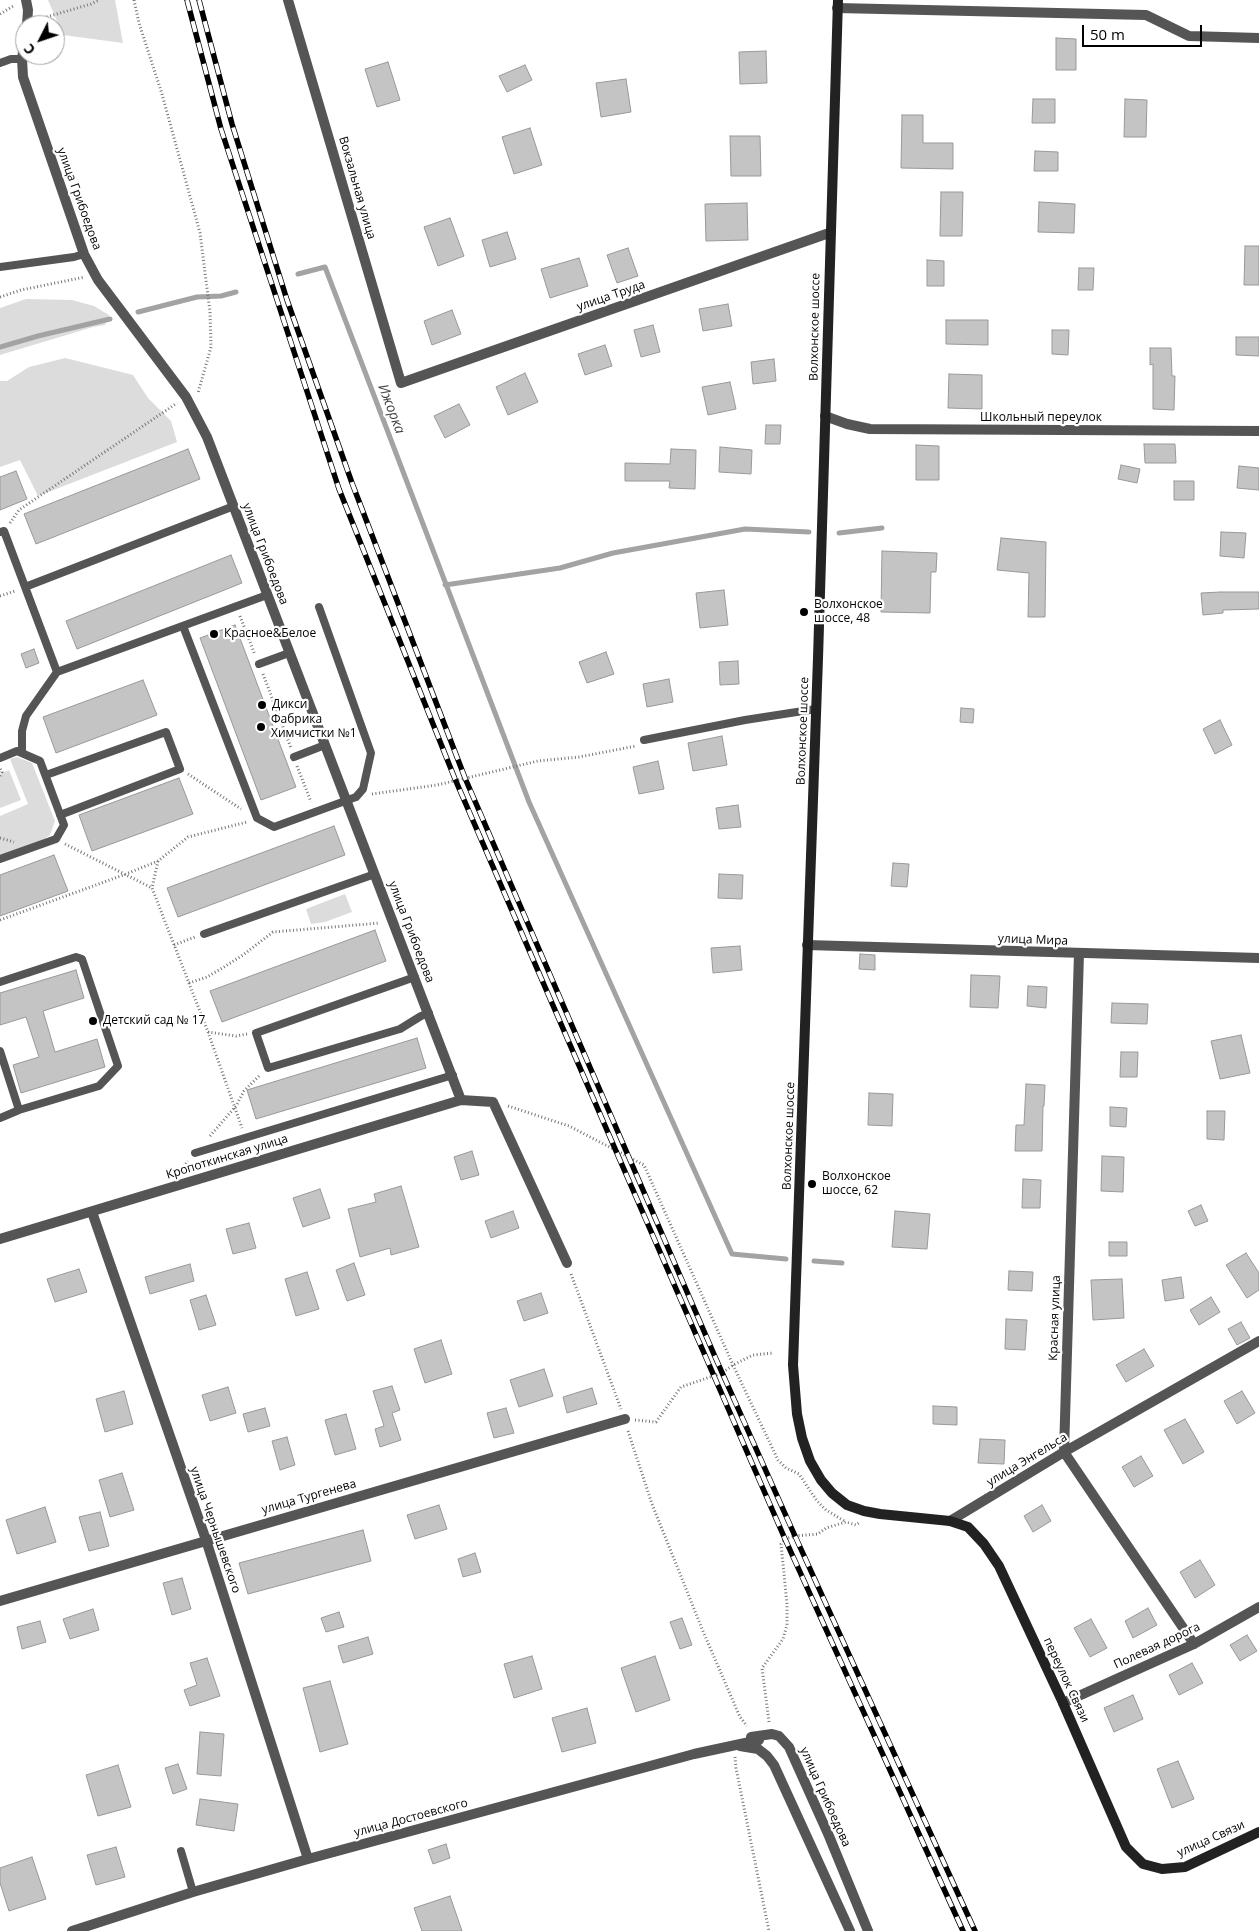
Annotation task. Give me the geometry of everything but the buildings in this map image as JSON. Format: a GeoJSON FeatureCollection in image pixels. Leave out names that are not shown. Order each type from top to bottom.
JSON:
{"type":"FeatureCollection","features":[{"type":"Feature","properties":{"kind":"street","name":"Вокзальная улица"},"geometry":{"type":"LineString","coordinates":[[288,0],[401,383]]}},
{"type":"Feature","properties":{"kind":"street"},"geometry":{"type":"LineString","coordinates":[[24,1],[26,15]]}},
{"type":"Feature","properties":{"kind":"street"},"geometry":{"type":"LineString","coordinates":[[838,4],[1146,15],[1190,36],[1259,38]]}},
{"type":"Feature","properties":{"kind":"street","name":"Волхонское шоссе"},"geometry":{"type":"LineString","coordinates":[[838,4],[793,1365],[797,1414],[802,1438],[810,1461],[821,1480],[832,1493],[846,1505],[864,1511]]}},
{"type":"Feature","properties":{"kind":"street","name":"улица Грибоедова"},"geometry":{"type":"LineString","coordinates":[[22,65],[23,77],[29,96],[84,254],[95,275],[186,397],[207,437],[325,745],[351,798],[375,874],[461,1100]]}},
{"type":"Feature","properties":{"kind":"street","name":"улица Труда"},"geometry":{"type":"LineString","coordinates":[[401,383],[829,233]]}},
{"type":"Feature","properties":{"kind":"street","name":"Школьный переулок"},"geometry":{"type":"LineString","coordinates":[[825,416],[847,424],[870,429],[1259,431]]}},
{"type":"Feature","properties":{"kind":"street","name":"улица Мира"},"geometry":{"type":"LineString","coordinates":[[807,945],[1259,958]]}},
{"type":"Feature","properties":{"kind":"street","name":"Красная улица"},"geometry":{"type":"LineString","coordinates":[[1064,1452],[1079,954]]}},
{"type":"Feature","properties":{"kind":"street"},"geometry":{"type":"LineString","coordinates":[[461,1100],[493,1102],[567,1262]]}},
{"type":"Feature","properties":{"kind":"street","name":"Кропоткинская улица"},"geometry":{"type":"LineString","coordinates":[[0,1238],[461,1100]]}},
{"type":"Feature","properties":{"kind":"street","name":"улица Чернышевского"},"geometry":{"type":"LineString","coordinates":[[92,1212],[206,1540],[308,1859]]}},
{"type":"Feature","properties":{"kind":"street","name":"улица Энгельса"},"geometry":{"type":"LineString","coordinates":[[950,1521],[1064,1452],[1259,1341]]}},
{"type":"Feature","properties":{"kind":"street","name":"улица Тургенева"},"geometry":{"type":"LineString","coordinates":[[0,1601],[625,1419]]}},
{"type":"Feature","properties":{"kind":"street"},"geometry":{"type":"LineString","coordinates":[[1064,1452],[1194,1644]]}},
{"type":"Feature","properties":{"kind":"street"},"geometry":{"type":"LineString","coordinates":[[864,1511],[950,1521]]}},
{"type":"Feature","properties":{"kind":"street","name":"переулок Связи"},"geometry":{"type":"LineString","coordinates":[[950,1521],[968,1527],[984,1544],[999,1566],[1063,1703],[1126,1847],[1143,1864]]}},
{"type":"Feature","properties":{"kind":"street","name":"Полевая дорога"},"geometry":{"type":"LineString","coordinates":[[1063,1703],[1194,1644],[1259,1607]]}},
{"type":"Feature","properties":{"kind":"street","name":"улица Грибоедова"},"geometry":{"type":"LineString","coordinates":[[758,1737],[772,1734],[778,1736],[789,1747],[829,1836],[868,1931]]}},
{"type":"Feature","properties":{"kind":"street","name":"улица Достоевского"},"geometry":{"type":"LineString","coordinates":[[72,1931],[193,1892],[308,1859],[758,1737]]}},
{"type":"Feature","properties":{"kind":"street"},"geometry":{"type":"LineString","coordinates":[[734,1744],[758,1750],[767,1756],[774,1765],[850,1931]]}},
{"type":"Feature","properties":{"kind":"street","name":"улица Связи"},"geometry":{"type":"LineString","coordinates":[[1143,1864],[1162,1869],[1185,1867],[1259,1832]]}},
{"type":"Feature","properties":{"kind":"lane"},"geometry":{"type":"LineString","coordinates":[[0,63],[15,59]]}},
{"type":"Feature","properties":{"kind":"lane"},"geometry":{"type":"LineString","coordinates":[[0,267],[84,254]]}},
{"type":"Feature","properties":{"kind":"lane"},"geometry":{"type":"LineString","coordinates":[[25,587],[234,506]]}},
{"type":"Feature","properties":{"kind":"lane"},"geometry":{"type":"LineString","coordinates":[[2,532],[57,672]]}},
{"type":"Feature","properties":{"kind":"lane"},"geometry":{"type":"LineString","coordinates":[[22,753],[22,731],[26,716],[57,672],[267,594]]}},
{"type":"Feature","properties":{"kind":"lane"},"geometry":{"type":"LineString","coordinates":[[183,626],[257,818],[274,827],[351,798],[363,789],[371,753],[319,607]]}},
{"type":"Feature","properties":{"kind":"lane"},"geometry":{"type":"LineString","coordinates":[[259,664],[289,653]]}},
{"type":"Feature","properties":{"kind":"lane"},"geometry":{"type":"LineString","coordinates":[[644,740],[745,720],[816,710]]}},
{"type":"Feature","properties":{"kind":"lane"},"geometry":{"type":"LineString","coordinates":[[46,775],[166,732],[180,769],[60,815]]}},
{"type":"Feature","properties":{"kind":"lane"},"geometry":{"type":"LineString","coordinates":[[294,757],[325,745]]}},
{"type":"Feature","properties":{"kind":"lane"},"geometry":{"type":"LineString","coordinates":[[0,758],[17,751],[40,761],[64,824],[56,839],[0,860]]}},
{"type":"Feature","properties":{"kind":"lane"},"geometry":{"type":"LineString","coordinates":[[204,934],[375,874]]}},
{"type":"Feature","properties":{"kind":"lane"},"geometry":{"type":"LineString","coordinates":[[0,982],[76,957],[82,959],[118,1066],[99,1086],[0,1118]]}},
{"type":"Feature","properties":{"kind":"lane"},"geometry":{"type":"LineString","coordinates":[[415,977],[256,1033],[268,1068],[400,1029],[429,1013]]}},
{"type":"Feature","properties":{"kind":"lane"},"geometry":{"type":"LineString","coordinates":[[0,1051],[20,1110]]}},
{"type":"Feature","properties":{"kind":"lane"},"geometry":{"type":"LineString","coordinates":[[195,1153],[453,1075]]}},
{"type":"Feature","properties":{"kind":"lane"},"geometry":{"type":"LineString","coordinates":[[180,1850],[193,1892]]}},
{"type":"Feature","properties":{"kind":"path"},"geometry":{"type":"LineString","coordinates":[[55,15],[98,0]]}},
{"type":"Feature","properties":{"kind":"path"},"geometry":{"type":"LineString","coordinates":[[134,0],[200,233],[210,312],[212,346],[198,390],[197,416]]}},
{"type":"Feature","properties":{"kind":"path"},"geometry":{"type":"LineString","coordinates":[[0,14],[24,1]]}},
{"type":"Feature","properties":{"kind":"path"},"geometry":{"type":"LineString","coordinates":[[0,297],[21,290],[95,275]]}},
{"type":"Feature","properties":{"kind":"path"},"geometry":{"type":"LineString","coordinates":[[2,532],[19,510],[186,397]]}},
{"type":"Feature","properties":{"kind":"path"},"geometry":{"type":"LineString","coordinates":[[0,596],[25,587]]}},
{"type":"Feature","properties":{"kind":"path"},"geometry":{"type":"LineString","coordinates":[[236,606],[315,812]]}},
{"type":"Feature","properties":{"kind":"path"},"geometry":{"type":"LineString","coordinates":[[351,798],[437,785],[538,761],[579,757],[638,746],[644,740]]}},
{"type":"Feature","properties":{"kind":"path"},"geometry":{"type":"LineString","coordinates":[[0,767],[2,772],[0,776]]}},
{"type":"Feature","properties":{"kind":"path"},"geometry":{"type":"LineString","coordinates":[[180,769],[257,818]]}},
{"type":"Feature","properties":{"kind":"path"},"geometry":{"type":"LineString","coordinates":[[0,920],[158,861],[188,837],[239,826],[257,818]]}},
{"type":"Feature","properties":{"kind":"path"},"geometry":{"type":"LineString","coordinates":[[56,839],[152,888]]}},
{"type":"Feature","properties":{"kind":"path"},"geometry":{"type":"LineString","coordinates":[[158,861],[152,888],[236,1106],[245,1138]]}},
{"type":"Feature","properties":{"kind":"path"},"geometry":{"type":"LineString","coordinates":[[189,983],[207,977],[224,967],[273,932],[386,922]]}},
{"type":"Feature","properties":{"kind":"path"},"geometry":{"type":"LineString","coordinates":[[174,944],[204,934]]}},
{"type":"Feature","properties":{"kind":"path"},"geometry":{"type":"LineString","coordinates":[[208,1032],[236,1036],[256,1033]]}},
{"type":"Feature","properties":{"kind":"path"},"geometry":{"type":"LineString","coordinates":[[177,1174],[236,1106],[244,1091],[268,1068]]}},
{"type":"Feature","properties":{"kind":"path"},"geometry":{"type":"LineString","coordinates":[[493,1102],[569,1126],[644,1166],[733,1365],[778,1460],[786,1468],[799,1474],[817,1501],[826,1510],[846,1522],[856,1525],[861,1521],[864,1511]]}},
{"type":"Feature","properties":{"kind":"path"},"geometry":{"type":"LineString","coordinates":[[567,1262],[625,1419],[652,1504],[702,1629],[740,1717],[758,1737]]}},
{"type":"Feature","properties":{"kind":"path"},"geometry":{"type":"LineString","coordinates":[[625,1419],[656,1422],[681,1386],[722,1373],[753,1355],[773,1353]]}},
{"type":"Feature","properties":{"kind":"path"},"geometry":{"type":"LineString","coordinates":[[770,1724],[762,1668],[783,1639],[787,1625],[787,1604],[781,1544],[784,1540],[795,1536],[818,1534],[826,1528],[846,1522]]}},
{"type":"Feature","properties":{"kind":"path"},"geometry":{"type":"LineString","coordinates":[[735,1757],[769,1931]]}},
{"type":"Feature","properties":{"kind":"shaded area"},"geometry":{"type":"Polygon","coordinates":[[[48,0],[115,0],[123,43],[65,35],[65,15],[54,15],[48,0]]]}},
{"type":"Feature","properties":{"kind":"shaded area"},"geometry":{"type":"Polygon","coordinates":[[[26,299],[72,300],[94,306],[109,315],[105,325],[0,355],[0,308],[26,299]]]}},
{"type":"Feature","properties":{"kind":"shaded area"},"geometry":{"type":"Polygon","coordinates":[[[65,358],[133,375],[148,398],[171,421],[177,442],[38,496],[20,460],[0,467],[0,381],[7,381],[29,367],[65,358]]]}},
{"type":"Feature","properties":{"kind":"shaded area"},"geometry":{"type":"Polygon","coordinates":[[[17,757],[32,763],[55,821],[50,835],[44,839],[0,856],[0,816],[28,804],[10,759],[17,757]]]}},
{"type":"Feature","properties":{"kind":"shaded area"},"geometry":{"type":"Polygon","coordinates":[[[9,770],[21,800],[0,808],[0,774],[9,770]]]}},
{"type":"Feature","properties":{"kind":"shaded area"},"geometry":{"type":"Polygon","coordinates":[[[345,894],[352,912],[325,922],[311,924],[306,909],[345,894]]]}},
{"type":"Feature","properties":{"kind":"waterway"},"geometry":{"type":"LineString","coordinates":[[298,274],[325,267],[529,802],[732,1254],[786,1259]]}},
{"type":"Feature","properties":{"kind":"waterway","name":"Ижорка"},"geometry":{"type":"LineString","coordinates":[[138,312],[197,297],[221,296],[236,292]]}},
{"type":"Feature","properties":{"kind":"waterway","name":"Ижорка"},"geometry":{"type":"LineString","coordinates":[[0,347],[110,319]]}},
{"type":"Feature","properties":{"kind":"waterway"},"geometry":{"type":"LineString","coordinates":[[839,533],[882,528]]}},
{"type":"Feature","properties":{"kind":"waterway"},"geometry":{"type":"LineString","coordinates":[[445,585],[560,568],[613,553],[745,529],[809,532]]}},
{"type":"Feature","properties":{"kind":"waterway"},"geometry":{"type":"LineString","coordinates":[[814,1261],[842,1263]]}},
{"type":"Feature","properties":{"kind":"railway"},"geometry":{"type":"LineString","coordinates":[[187,0],[221,129],[339,489],[455,779],[785,1539],[963,1931]]}},
{"type":"Feature","properties":{"kind":"railway"},"geometry":{"type":"LineString","coordinates":[[199,0],[232,124],[287,300],[352,483],[465,778],[716,1359],[975,1931]]}},
{"type":"Feature","properties":{"kind":"place","name":"Волхонское шоссе, 48"},"geometry":{"type":"Point","coordinates":[804,612]}},
{"type":"Feature","properties":{"kind":"place","name":"Красное&Белое"},"geometry":{"type":"Point","coordinates":[214,634]}},
{"type":"Feature","properties":{"kind":"place","name":"Дикси"},"geometry":{"type":"Point","coordinates":[262,705]}},
{"type":"Feature","properties":{"kind":"place","name":"Фабрика Химчистки №1"},"geometry":{"type":"Point","coordinates":[261,727]}},
{"type":"Feature","properties":{"kind":"place","name":"Детский сад № 17"},"geometry":{"type":"Point","coordinates":[93,1021]}},
{"type":"Feature","properties":{"kind":"place","name":"Волхонское шоссе, 62"},"geometry":{"type":"Point","coordinates":[812,1184]}}]}
